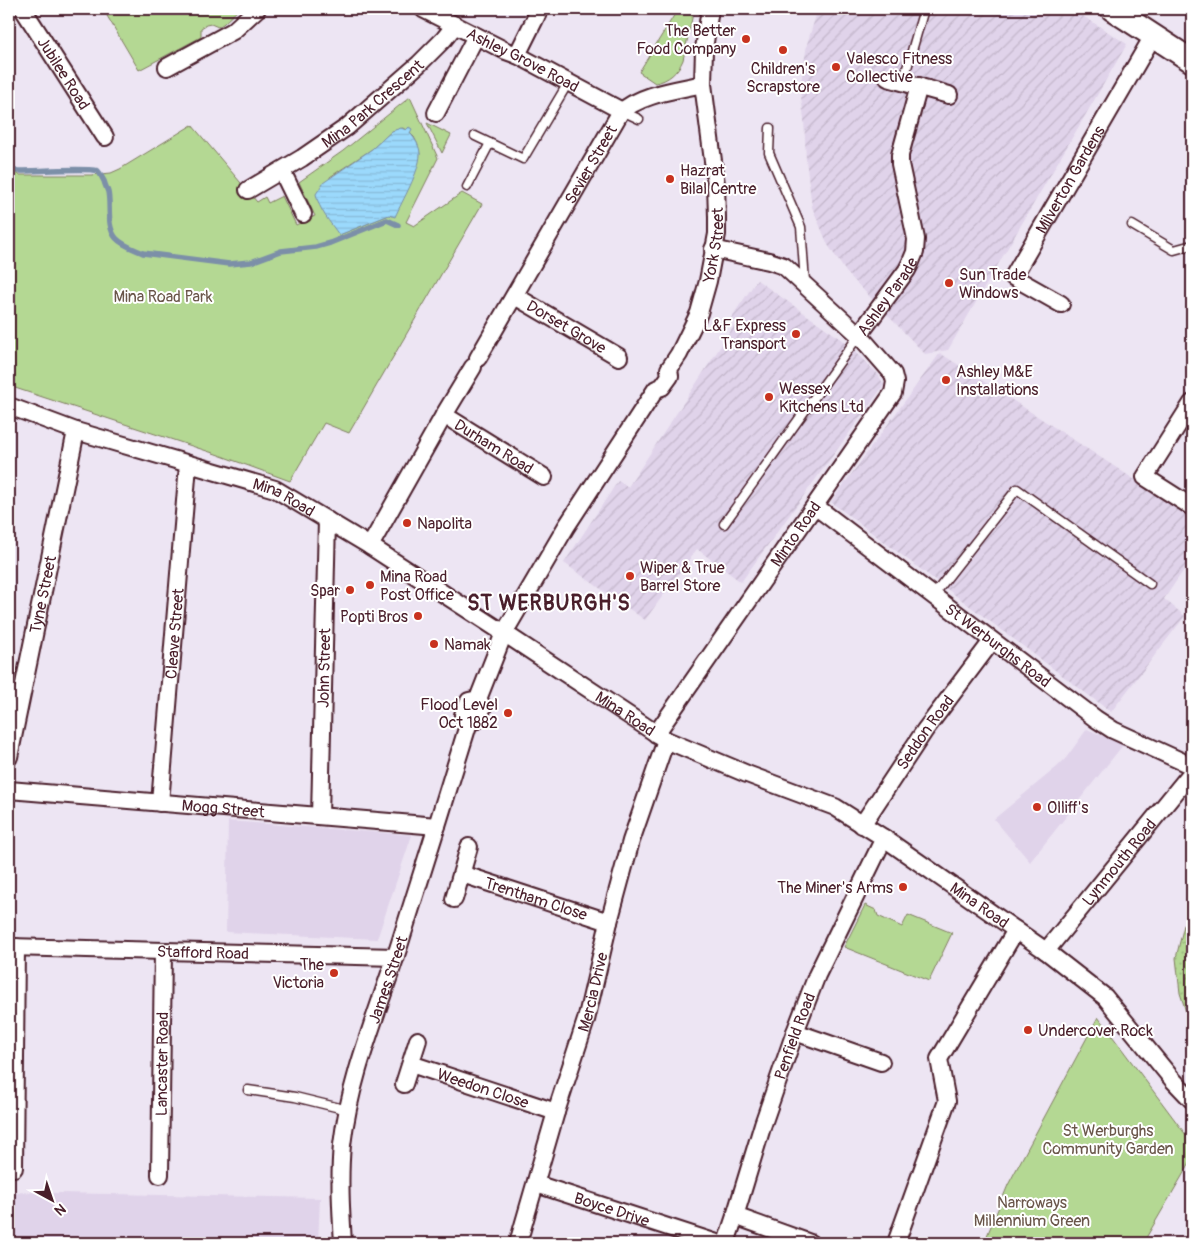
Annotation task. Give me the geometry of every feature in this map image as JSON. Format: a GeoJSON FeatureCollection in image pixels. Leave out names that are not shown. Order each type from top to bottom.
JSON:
{"type":"FeatureCollection","features":[{"type":"Feature","properties":{"kind":"main road"},"geometry":{"type":"LineString","coordinates":[[1112,9],[1192,61]]}},
{"type":"Feature","properties":{"kind":"street","name":"Jubilee Road"},"geometry":{"type":"LineString","coordinates":[[23,9],[105,137]]}},
{"type":"Feature","properties":{"kind":"street"},"geometry":{"type":"LineString","coordinates":[[167,67],[233,31],[257,9]]}},
{"type":"Feature","properties":{"kind":"street","name":"Ashley Grove Road"},"geometry":{"type":"LineString","coordinates":[[423,9],[506,52],[517,55],[622,112]]}},
{"type":"Feature","properties":{"kind":"street"},"geometry":{"type":"LineString","coordinates":[[517,55],[540,9]]}},
{"type":"Feature","properties":{"kind":"street"},"geometry":{"type":"LineString","coordinates":[[703,84],[704,49],[710,9]]}},
{"type":"Feature","properties":{"kind":"street","name":"Mina Park Crescent"},"geometry":{"type":"LineString","coordinates":[[248,190],[282,171],[347,127],[434,49],[455,25]]}},
{"type":"Feature","properties":{"kind":"street"},"geometry":{"type":"LineString","coordinates":[[436,113],[476,36]]}},
{"type":"Feature","properties":{"kind":"street","name":"Milverton Gardens"},"geometry":{"type":"LineString","coordinates":[[1061,304],[1013,277],[1153,36]]}},
{"type":"Feature","properties":{"kind":"street"},"geometry":{"type":"LineString","coordinates":[[903,82],[949,95]]}},
{"type":"Feature","properties":{"kind":"street","name":"Ashley Parade"},"geometry":{"type":"LineString","coordinates":[[714,249],[784,266],[859,335],[907,270],[915,252],[916,239],[900,164],[903,82]]}},
{"type":"Feature","properties":{"kind":"street","name":"Sevier Street"},"geometry":{"type":"LineString","coordinates":[[370,546],[617,117],[626,108],[642,99],[703,84]]}},
{"type":"Feature","properties":{"kind":"street","name":"York Street"},"geometry":{"type":"LineString","coordinates":[[504,633],[566,527],[656,389],[654,382],[663,370],[669,369],[684,346],[699,313],[708,281],[717,225],[716,184],[703,84]]}},
{"type":"Feature","properties":{"kind":"street"},"geometry":{"type":"LineString","coordinates":[[282,171],[303,214]]}},
{"type":"Feature","properties":{"kind":"street","name":"Dorset Grove"},"geometry":{"type":"LineString","coordinates":[[515,296],[619,357]]}},
{"type":"Feature","properties":{"kind":"street","name":"Minto Road"},"geometry":{"type":"LineString","coordinates":[[661,737],[895,389],[893,374],[859,335]]}},
{"type":"Feature","properties":{"kind":"street"},"geometry":{"type":"LineString","coordinates":[[1192,403],[1144,477],[1192,507]]}},
{"type":"Feature","properties":{"kind":"street","name":"Mina Road"},"geometry":{"type":"LineString","coordinates":[[9,406],[76,431],[275,489],[370,546],[661,737],[748,774],[835,807],[884,838],[1046,951],[1105,997],[1172,1079],[1192,1100]]}},
{"type":"Feature","properties":{"kind":"street","name":"Durham Road"},"geometry":{"type":"LineString","coordinates":[[444,416],[544,477]]}},
{"type":"Feature","properties":{"kind":"street","name":"Tyne Street"},"geometry":{"type":"LineString","coordinates":[[9,757],[76,431]]}},
{"type":"Feature","properties":{"kind":"street","name":"Cleave Street"},"geometry":{"type":"LineString","coordinates":[[160,803],[188,465]]}},
{"type":"Feature","properties":{"kind":"street","name":"St Werburghs Road"},"geometry":{"type":"LineString","coordinates":[[815,506],[1096,719],[1113,730],[1192,766]]}},
{"type":"Feature","properties":{"kind":"street","name":"John Street"},"geometry":{"type":"LineString","coordinates":[[320,816],[327,520]]}},
{"type":"Feature","properties":{"kind":"street","name":"James Street"},"geometry":{"type":"LineString","coordinates":[[343,1243],[340,1189],[342,1146],[348,1110],[370,1030],[396,956],[469,722],[477,720],[483,707],[478,699],[504,633]]}},
{"type":"Feature","properties":{"kind":"street","name":"Seddon Road"},"geometry":{"type":"LineString","coordinates":[[862,825],[925,730],[992,641]]}},
{"type":"Feature","properties":{"kind":"street","name":"Mercia Drive"},"geometry":{"type":"LineString","coordinates":[[518,1243],[556,1112],[586,1020],[609,922],[661,737]]}},
{"type":"Feature","properties":{"kind":"street","name":"Lynmouth Road"},"geometry":{"type":"LineString","coordinates":[[1046,951],[1192,772]]}},
{"type":"Feature","properties":{"kind":"street","name":"Mogg Street"},"geometry":{"type":"LineString","coordinates":[[9,790],[436,826]]}},
{"type":"Feature","properties":{"kind":"street","name":"Penfield Road"},"geometry":{"type":"LineString","coordinates":[[726,1243],[736,1216],[763,1124],[817,974],[884,838]]}},
{"type":"Feature","properties":{"kind":"street","name":"Trentham Close"},"geometry":{"type":"LineString","coordinates":[[454,899],[470,847]]}},
{"type":"Feature","properties":{"kind":"street","name":"Trentham Close"},"geometry":{"type":"LineString","coordinates":[[462,874],[609,922]]}},
{"type":"Feature","properties":{"kind":"street"},"geometry":{"type":"LineString","coordinates":[[896,1243],[947,1101],[939,1060],[1016,930]]}},
{"type":"Feature","properties":{"kind":"street"},"geometry":{"type":"LineString","coordinates":[[12,947],[14,1168]]}},
{"type":"Feature","properties":{"kind":"street","name":"Stafford Road"},"geometry":{"type":"LineString","coordinates":[[12,947],[396,956]]}},
{"type":"Feature","properties":{"kind":"street","name":"Lancaster Road"},"geometry":{"type":"LineString","coordinates":[[160,1175],[162,952]]}},
{"type":"Feature","properties":{"kind":"street"},"geometry":{"type":"LineString","coordinates":[[795,1032],[880,1062]]}},
{"type":"Feature","properties":{"kind":"street"},"geometry":{"type":"LineString","coordinates":[[404,1084],[418,1040]]}},
{"type":"Feature","properties":{"kind":"street","name":"Weedon Close"},"geometry":{"type":"LineString","coordinates":[[411,1064],[556,1112]]}},
{"type":"Feature","properties":{"kind":"street","name":"Boyce Drive"},"geometry":{"type":"LineString","coordinates":[[536,1184],[717,1243]]}},
{"type":"Feature","properties":{"kind":"street"},"geometry":{"type":"LineString","coordinates":[[736,1216],[810,1243]]}},
{"type":"Feature","properties":{"kind":"lane"},"geometry":{"type":"LineString","coordinates":[[903,82],[924,9]]}},
{"type":"Feature","properties":{"kind":"lane"},"geometry":{"type":"LineString","coordinates":[[475,136],[522,159],[568,82]]}},
{"type":"Feature","properties":{"kind":"lane"},"geometry":{"type":"LineString","coordinates":[[622,112],[639,119]]}},
{"type":"Feature","properties":{"kind":"lane"},"geometry":{"type":"LineString","coordinates":[[770,128],[769,153],[801,227],[805,287]]}},
{"type":"Feature","properties":{"kind":"lane"},"geometry":{"type":"LineString","coordinates":[[467,187],[490,143]]}},
{"type":"Feature","properties":{"kind":"lane"},"geometry":{"type":"LineString","coordinates":[[1132,225],[1174,250],[1192,245]]}},
{"type":"Feature","properties":{"kind":"lane"},"geometry":{"type":"LineString","coordinates":[[724,524],[859,335]]}},
{"type":"Feature","properties":{"kind":"lane"},"geometry":{"type":"LineString","coordinates":[[933,596],[1017,488],[1150,584]]}},
{"type":"Feature","properties":{"kind":"lane"},"geometry":{"type":"LineString","coordinates":[[248,1090],[295,1097],[348,1110]]}},
{"type":"Feature","properties":{"kind":"shaded area"},"geometry":{"type":"Polygon","coordinates":[[[818,9],[1072,9],[1127,44],[948,350],[925,354],[846,272],[828,245],[812,207],[800,89],[807,44],[818,9]]]}},
{"type":"Feature","properties":{"kind":"shaded area"},"geometry":{"type":"Polygon","coordinates":[[[757,280],[841,339],[878,374],[884,385],[741,582],[697,549],[645,620],[564,563],[618,481],[628,487],[736,323],[731,318],[757,280]]]}},
{"type":"Feature","properties":{"kind":"shaded area"},"geometry":{"type":"Polygon","coordinates":[[[940,353],[1192,517],[1192,558],[1164,599],[1185,616],[1111,712],[831,502],[940,353]]]}},
{"type":"Feature","properties":{"kind":"shaded area"},"geometry":{"type":"Polygon","coordinates":[[[1087,729],[1123,745],[1030,862],[994,819],[1057,767],[1087,729]]]}},
{"type":"Feature","properties":{"kind":"shaded area"},"geometry":{"type":"Polygon","coordinates":[[[228,821],[412,835],[377,939],[226,932],[228,821]]]}},
{"type":"Feature","properties":{"kind":"shaded area"},"geometry":{"type":"Polygon","coordinates":[[[9,1192],[320,1198],[318,1243],[9,1243],[9,1192]]]}},
{"type":"Feature","properties":{"kind":"green space"},"geometry":{"type":"Polygon","coordinates":[[[103,9],[239,9],[223,24],[218,27],[211,24],[206,25],[201,28],[201,37],[139,70],[103,9]]]}},
{"type":"Feature","properties":{"kind":"green space"},"geometry":{"type":"Polygon","coordinates":[[[678,9],[694,9],[683,60],[672,75],[655,83],[639,72],[678,9]]]}},
{"type":"Feature","properties":{"kind":"green space","name":"Mina Road Park"},"geometry":{"type":"Polygon","coordinates":[[[410,97],[438,158],[406,222],[414,226],[462,193],[482,204],[349,433],[324,423],[290,481],[216,454],[9,386],[9,161],[19,175],[91,175],[111,173],[192,125],[257,202],[265,197],[268,203],[282,196],[296,225],[315,216],[299,182],[343,151],[410,97]],[[403,128],[392,131],[372,149],[330,177],[339,235],[389,215],[420,154],[417,143],[410,133],[403,128]]]}},
{"type":"Feature","properties":{"kind":"green space"},"geometry":{"type":"Polygon","coordinates":[[[427,123],[451,135],[442,153],[427,123]]]}},
{"type":"Feature","properties":{"kind":"green space"},"geometry":{"type":"Polygon","coordinates":[[[865,905],[876,910],[878,916],[902,927],[908,915],[952,933],[929,981],[844,947],[865,905]]]}},
{"type":"Feature","properties":{"kind":"green space"},"geometry":{"type":"Polygon","coordinates":[[[1192,912],[1192,1030],[1180,993],[1176,958],[1184,925],[1192,912]]]}},
{"type":"Feature","properties":{"kind":"green space","name":"St Werburghs Community Garden"},"geometry":{"type":"Polygon","coordinates":[[[1098,1017],[1192,1143],[1192,1159],[1143,1243],[984,1243],[1008,1185],[1098,1017]]]}},
{"type":"Feature","properties":{"kind":"water"},"geometry":{"type":"Polygon","coordinates":[[[409,127],[412,129],[410,133],[419,148],[419,161],[414,177],[395,217],[389,215],[339,235],[325,216],[317,200],[316,194],[323,183],[372,149],[392,131],[401,128],[406,130],[409,127]]]}},
{"type":"Feature","properties":{"kind":"waterway"},"geometry":{"type":"LineString","coordinates":[[9,171],[83,169],[98,171],[108,192],[110,222],[113,233],[121,243],[143,253],[229,264],[251,262],[281,251],[316,247],[330,243],[387,220],[398,225]]}},
{"type":"Feature","properties":{"kind":"place","name":"The Better Food Company"},"geometry":{"type":"Point","coordinates":[746,39]}},
{"type":"Feature","properties":{"kind":"place","name":"Children's Scrapstore"},"geometry":{"type":"Point","coordinates":[783,50]}},
{"type":"Feature","properties":{"kind":"place","name":"Valesco Fitness Collective"},"geometry":{"type":"Point","coordinates":[836,67]}},
{"type":"Feature","properties":{"kind":"place","name":"Hazrat Bilal Centre"},"geometry":{"type":"Point","coordinates":[670,179]}},
{"type":"Feature","properties":{"kind":"place","name":"Sun Trade Windows"},"geometry":{"type":"Point","coordinates":[949,283]}},
{"type":"Feature","properties":{"kind":"place","name":"L&F Express Transport"},"geometry":{"type":"Point","coordinates":[796,334]}},
{"type":"Feature","properties":{"kind":"place","name":"Ashley M&E Installations"},"geometry":{"type":"Point","coordinates":[946,380]}},
{"type":"Feature","properties":{"kind":"place","name":"Wessex Kitchens Ltd"},"geometry":{"type":"Point","coordinates":[769,397]}},
{"type":"Feature","properties":{"kind":"place","name":"Napolita"},"geometry":{"type":"Point","coordinates":[407,523]}},
{"type":"Feature","properties":{"kind":"place","name":"Wiper & True Barrel Store"},"geometry":{"type":"Point","coordinates":[630,576]}},
{"type":"Feature","properties":{"kind":"place","name":"Mina Road Post Office"},"geometry":{"type":"Point","coordinates":[370,585]}},
{"type":"Feature","properties":{"kind":"place","name":"Spar"},"geometry":{"type":"Point","coordinates":[350,590]}},
{"type":"Feature","properties":{"kind":"place","name":"Popti Bros"},"geometry":{"type":"Point","coordinates":[418,616]}},
{"type":"Feature","properties":{"kind":"place","name":"Namak"},"geometry":{"type":"Point","coordinates":[434,644]}},
{"type":"Feature","properties":{"kind":"place","name":"Flood Level Oct 1882"},"geometry":{"type":"Point","coordinates":[508,713]}},
{"type":"Feature","properties":{"kind":"place","name":"Olliff's"},"geometry":{"type":"Point","coordinates":[1037,807]}},
{"type":"Feature","properties":{"kind":"place","name":"The Miner's Arms"},"geometry":{"type":"Point","coordinates":[903,887]}},
{"type":"Feature","properties":{"kind":"place","name":"The Victoria"},"geometry":{"type":"Point","coordinates":[334,973]}},
{"type":"Feature","properties":{"kind":"place","name":"Undercover Rock"},"geometry":{"type":"Point","coordinates":[1028,1030]}},
{"type":"Feature","properties":{"kind":"district","name":"ST WERBURGH'S"},"geometry":{"type":"Point","coordinates":[549,603]}},
{"type":"Feature","properties":{"kind":"park label","name":"Narroways Millennium Green"},"geometry":{"type":"Point","coordinates":[1032,1211]}}]}
